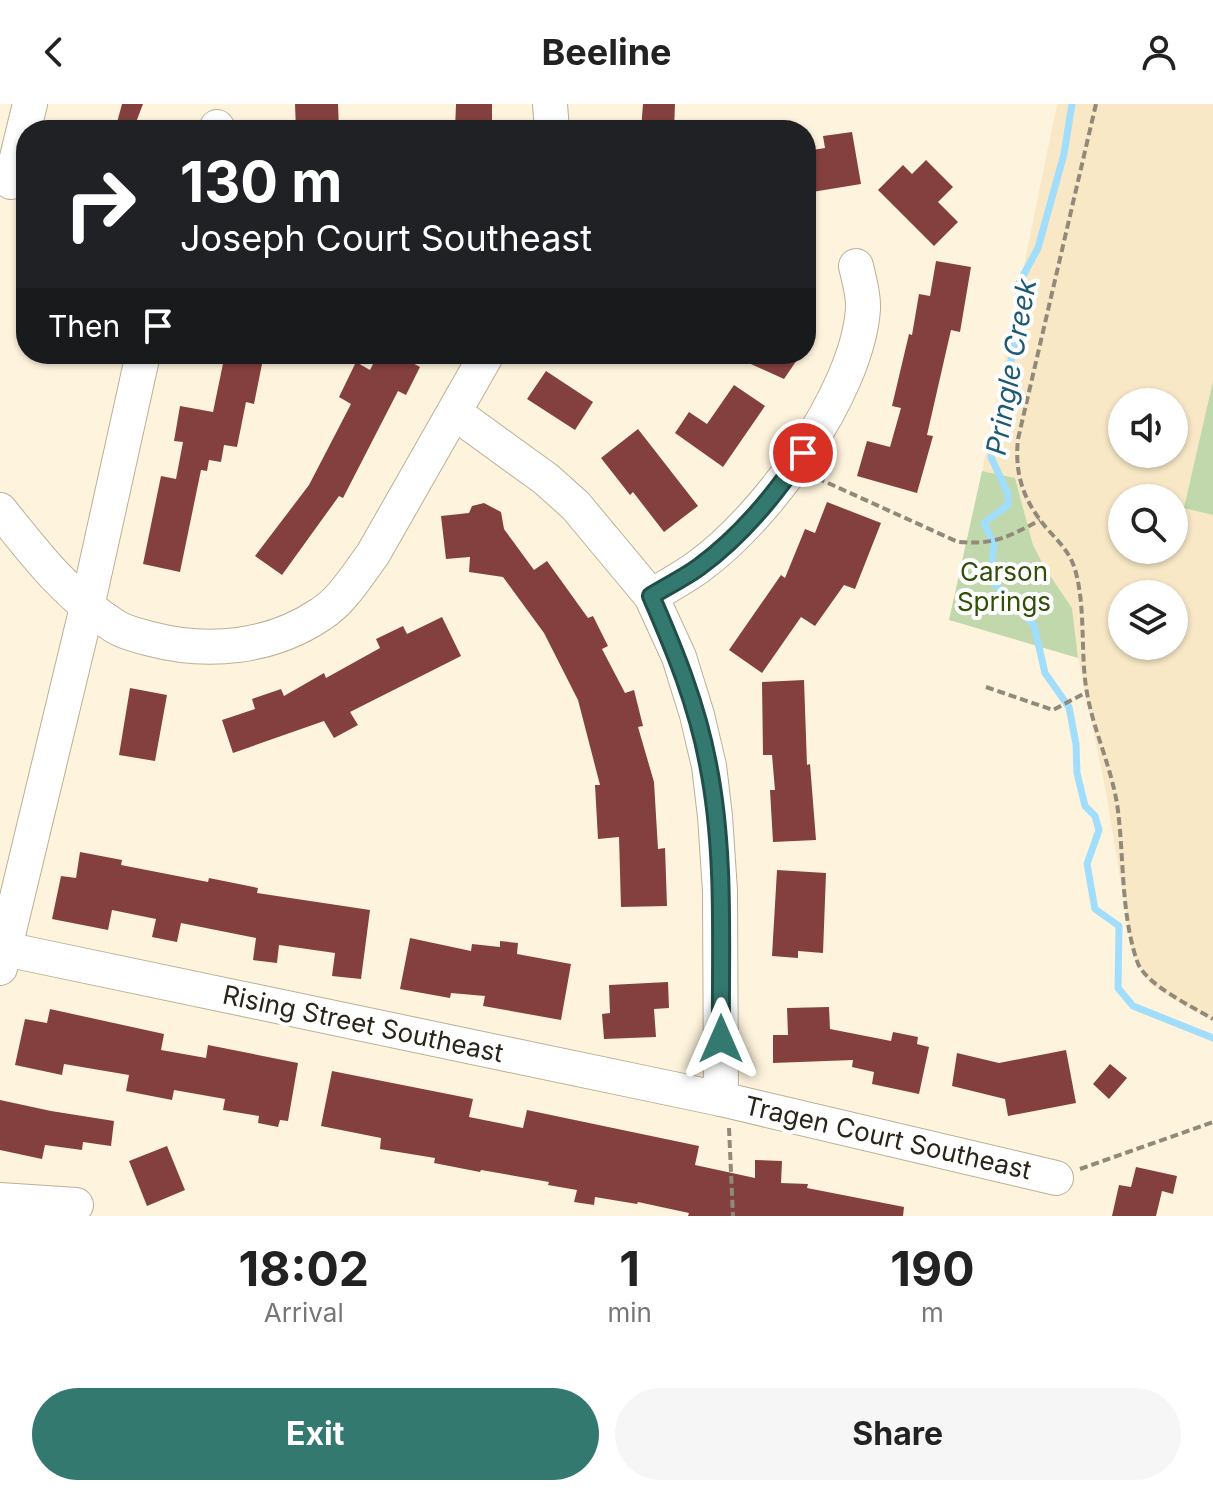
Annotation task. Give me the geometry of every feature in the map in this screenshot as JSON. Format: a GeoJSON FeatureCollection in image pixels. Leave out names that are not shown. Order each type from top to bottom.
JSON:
{"type":"FeatureCollection","features":[{"type":"Feature","properties":{"kind":"street"},"geometry":{"type":"LineString","coordinates":[[11,182],[16,161]]}},
{"type":"Feature","properties":{"kind":"street"},"geometry":{"type":"LineString","coordinates":[[651,596],[699,566],[739,531],[782,484],[813,438],[837,392],[855,347],[863,299],[856,266]]}},
{"type":"Feature","properties":{"kind":"street"},"geometry":{"type":"LineString","coordinates":[[2,959],[87,607],[141,364]]}},
{"type":"Feature","properties":{"kind":"street"},"geometry":{"type":"LineString","coordinates":[[0,510],[51,574],[87,607],[119,629],[182,646],[217,648],[254,642],[323,614],[373,554],[482,364]]}},
{"type":"Feature","properties":{"kind":"street"},"geometry":{"type":"LineString","coordinates":[[455,413],[546,479],[576,506],[651,596],[679,657],[709,766],[715,816],[720,891],[721,1099]]}},
{"type":"Feature","properties":{"kind":"street","name":"Rising Street Southeast"},"geometry":{"type":"LineString","coordinates":[[2,959],[721,1099]]}},
{"type":"Feature","properties":{"kind":"street","name":"Tragen Court Southeast"},"geometry":{"type":"LineString","coordinates":[[721,1099],[1056,1178]]}},
{"type":"Feature","properties":{"kind":"street"},"geometry":{"type":"LineString","coordinates":[[0,1200],[76,1205]]}},
{"type":"Feature","properties":{"kind":"path"},"geometry":{"type":"LineString","coordinates":[[1096,104],[1018,439],[1016,461],[1027,501],[1067,550],[1075,569],[1087,692],[1116,798],[1128,915],[1137,961],[1151,980],[1213,1019]]}},
{"type":"Feature","properties":{"kind":"path"},"geometry":{"type":"LineString","coordinates":[[793,467],[958,542],[981,544],[1005,539],[1040,520]]}},
{"type":"Feature","properties":{"kind":"path"},"geometry":{"type":"LineString","coordinates":[[986,687],[1053,710],[1087,692]]}},
{"type":"Feature","properties":{"kind":"path"},"geometry":{"type":"LineString","coordinates":[[721,1099],[729,1125],[733,1216]]}},
{"type":"Feature","properties":{"kind":"path"},"geometry":{"type":"LineString","coordinates":[[1056,1178],[1213,1122]]}},
{"type":"Feature","properties":{"kind":"shaded area"},"geometry":{"type":"Polygon","coordinates":[[[1057,104],[1213,104],[1213,1020],[1150,984],[1133,956],[1105,787],[1078,658],[1072,608],[1033,545],[1015,478],[982,471],[1057,104]]]}},
{"type":"Feature","properties":{"kind":"green space"},"geometry":{"type":"Polygon","coordinates":[[[1213,381],[1213,515],[1188,509],[1188,490],[1213,381]]]}},
{"type":"Feature","properties":{"kind":"green space","name":"Carson Springs"},"geometry":{"type":"Polygon","coordinates":[[[982,471],[1015,478],[1033,545],[1072,608],[1078,658],[949,620],[982,471]]]}},
{"type":"Feature","properties":{"kind":"building"},"geometry":{"type":"Polygon","coordinates":[[[122,104],[143,104],[137,120],[118,120],[122,104]]]}},
{"type":"Feature","properties":{"kind":"building"},"geometry":{"type":"Polygon","coordinates":[[[295,104],[338,104],[339,120],[296,120],[295,104]]]}},
{"type":"Feature","properties":{"kind":"building"},"geometry":{"type":"Polygon","coordinates":[[[456,104],[492,104],[492,120],[455,120],[456,104]]]}},
{"type":"Feature","properties":{"kind":"building"},"geometry":{"type":"Polygon","coordinates":[[[643,104],[675,104],[674,120],[642,120],[643,104]]]}},
{"type":"Feature","properties":{"kind":"building"},"geometry":{"type":"Polygon","coordinates":[[[852,132],[861,184],[816,191],[816,149],[825,148],[823,136],[852,132]]]}},
{"type":"Feature","properties":{"kind":"building"},"geometry":{"type":"Polygon","coordinates":[[[926,160],[953,187],[938,202],[958,222],[934,246],[878,190],[903,165],[912,174],[926,160]]]}},
{"type":"Feature","properties":{"kind":"building"},"geometry":{"type":"Polygon","coordinates":[[[936,261],[971,267],[960,332],[951,330],[927,435],[933,436],[917,493],[857,476],[867,441],[890,447],[901,408],[892,406],[909,334],[912,335],[919,294],[930,296],[936,261]]]}},
{"type":"Feature","properties":{"kind":"building"},"geometry":{"type":"Polygon","coordinates":[[[223,364],[262,364],[254,404],[246,402],[237,447],[224,445],[221,462],[209,460],[207,471],[201,470],[180,572],[143,564],[161,476],[176,479],[183,442],[174,441],[180,406],[213,412],[223,364]]]}},
{"type":"Feature","properties":{"kind":"building"},"geometry":{"type":"Polygon","coordinates":[[[355,364],[370,370],[373,364],[414,364],[420,367],[406,395],[398,391],[343,498],[339,496],[282,575],[255,556],[309,485],[351,404],[339,397],[355,364]]]}},
{"type":"Feature","properties":{"kind":"building"},"geometry":{"type":"Polygon","coordinates":[[[751,364],[794,364],[784,379],[751,364]]]}},
{"type":"Feature","properties":{"kind":"building"},"geometry":{"type":"Polygon","coordinates":[[[546,371],[593,402],[575,430],[527,399],[546,371]]]}},
{"type":"Feature","properties":{"kind":"building"},"geometry":{"type":"Polygon","coordinates":[[[734,385],[765,406],[723,467],[675,433],[689,412],[707,424],[734,385]]]}},
{"type":"Feature","properties":{"kind":"building"},"geometry":{"type":"Polygon","coordinates":[[[638,429],[698,506],[664,532],[601,458],[638,429]]]}},
{"type":"Feature","properties":{"kind":"building"},"geometry":{"type":"Polygon","coordinates":[[[827,502],[881,523],[855,589],[844,585],[815,626],[801,617],[762,673],[729,650],[781,575],[785,578],[805,529],[815,533],[827,502]]]}},
{"type":"Feature","properties":{"kind":"building"},"geometry":{"type":"Polygon","coordinates":[[[484,503],[501,512],[504,529],[534,570],[547,561],[588,618],[593,616],[608,646],[602,649],[625,693],[634,690],[643,726],[638,727],[654,782],[658,849],[665,848],[667,906],[621,907],[619,837],[598,839],[595,785],[600,785],[578,700],[544,633],[503,577],[469,572],[470,557],[446,559],[441,516],[469,513],[472,506],[484,503]]]}},
{"type":"Feature","properties":{"kind":"building"},"geometry":{"type":"Polygon","coordinates":[[[442,617],[461,656],[350,712],[358,725],[334,738],[324,721],[233,753],[222,720],[255,709],[252,699],[281,689],[284,696],[324,673],[326,678],[380,648],[376,639],[403,626],[407,634],[442,617]]]}},
{"type":"Feature","properties":{"kind":"building"},"geometry":{"type":"Polygon","coordinates":[[[804,680],[807,765],[810,764],[816,840],[773,842],[770,790],[775,790],[772,755],[763,755],[762,682],[804,680]]]}},
{"type":"Feature","properties":{"kind":"building"},"geometry":{"type":"Polygon","coordinates":[[[130,688],[167,695],[155,761],[119,755],[130,688]]]}},
{"type":"Feature","properties":{"kind":"building"},"geometry":{"type":"Polygon","coordinates":[[[80,852],[122,860],[121,865],[258,888],[257,893],[370,910],[361,979],[332,976],[335,953],[279,945],[277,963],[253,960],[256,938],[181,923],[177,942],[152,937],[156,919],[112,910],[108,930],[52,919],[61,876],[76,878],[80,852]]]}},
{"type":"Feature","properties":{"kind":"building"},"geometry":{"type":"Polygon","coordinates":[[[777,870],[826,873],[823,953],[798,951],[798,958],[772,956],[777,870]]]}},
{"type":"Feature","properties":{"kind":"building"},"geometry":{"type":"Polygon","coordinates":[[[410,938],[471,951],[472,944],[500,947],[500,941],[518,943],[517,954],[571,964],[561,1020],[483,1006],[485,996],[451,993],[450,998],[400,989],[410,938]]]}},
{"type":"Feature","properties":{"kind":"building"},"geometry":{"type":"Polygon","coordinates":[[[668,982],[669,1008],[654,1009],[656,1037],[604,1039],[602,1014],[610,1013],[609,985],[668,982]]]}},
{"type":"Feature","properties":{"kind":"building"},"geometry":{"type":"Polygon","coordinates":[[[829,1007],[830,1029],[891,1041],[893,1032],[918,1037],[917,1044],[929,1047],[919,1094],[872,1084],[874,1072],[852,1067],[853,1060],[773,1063],[773,1035],[788,1035],[787,1008],[829,1007]]]}},
{"type":"Feature","properties":{"kind":"building"},"geometry":{"type":"Polygon","coordinates":[[[50,1009],[164,1034],[161,1050],[206,1058],[208,1045],[298,1063],[288,1121],[280,1120],[278,1127],[258,1123],[259,1116],[223,1110],[225,1099],[174,1090],[172,1100],[126,1091],[129,1075],[64,1064],[62,1075],[15,1065],[25,1019],[47,1023],[50,1009]]]}},
{"type":"Feature","properties":{"kind":"building"},"geometry":{"type":"Polygon","coordinates":[[[1066,1050],[1076,1103],[1008,1116],[1005,1099],[952,1086],[957,1053],[999,1063],[1066,1050]]]}},
{"type":"Feature","properties":{"kind":"building"},"geometry":{"type":"Polygon","coordinates":[[[1110,1064],[1127,1078],[1109,1099],[1093,1084],[1110,1064]]]}},
{"type":"Feature","properties":{"kind":"building"},"geometry":{"type":"Polygon","coordinates":[[[332,1071],[473,1099],[469,1117],[523,1128],[527,1110],[699,1146],[695,1165],[755,1178],[755,1160],[782,1161],[781,1183],[808,1184],[807,1188],[904,1207],[903,1216],[688,1216],[689,1213],[638,1202],[595,1197],[594,1205],[574,1202],[577,1190],[548,1185],[549,1182],[434,1163],[435,1158],[380,1149],[381,1138],[321,1126],[332,1071]]]}},
{"type":"Feature","properties":{"kind":"building"},"geometry":{"type":"Polygon","coordinates":[[[0,1100],[114,1121],[111,1146],[83,1142],[82,1150],[45,1145],[42,1159],[0,1150],[0,1100]]]}},
{"type":"Feature","properties":{"kind":"building"},"geometry":{"type":"Polygon","coordinates":[[[167,1146],[185,1190],[147,1206],[129,1161],[167,1146]]]}},
{"type":"Feature","properties":{"kind":"building"},"geometry":{"type":"Polygon","coordinates":[[[1136,1167],[1177,1176],[1173,1194],[1162,1191],[1156,1216],[1112,1216],[1119,1185],[1131,1187],[1136,1167]]]}},
{"type":"Feature","properties":{"kind":"waterway","name":"Pringle Creek"},"geometry":{"type":"LineString","coordinates":[[1072,104],[1064,154],[1038,248],[1019,283],[1019,322],[991,457],[1008,494],[1008,505],[984,523],[994,544],[990,579],[1034,625],[1045,673],[1069,707],[1076,744],[1077,773],[1085,806],[1095,816],[1099,830],[1087,864],[1095,909],[1119,926],[1118,988],[1133,1006],[1213,1038]]}},
{"type":"Feature","properties":{"kind":"route"},"geometry":{"type":"LineString","coordinates":[[721,1039],[720,891],[709,766],[679,657],[651,596],[699,566],[739,531],[782,484],[803,453]]}}]}
